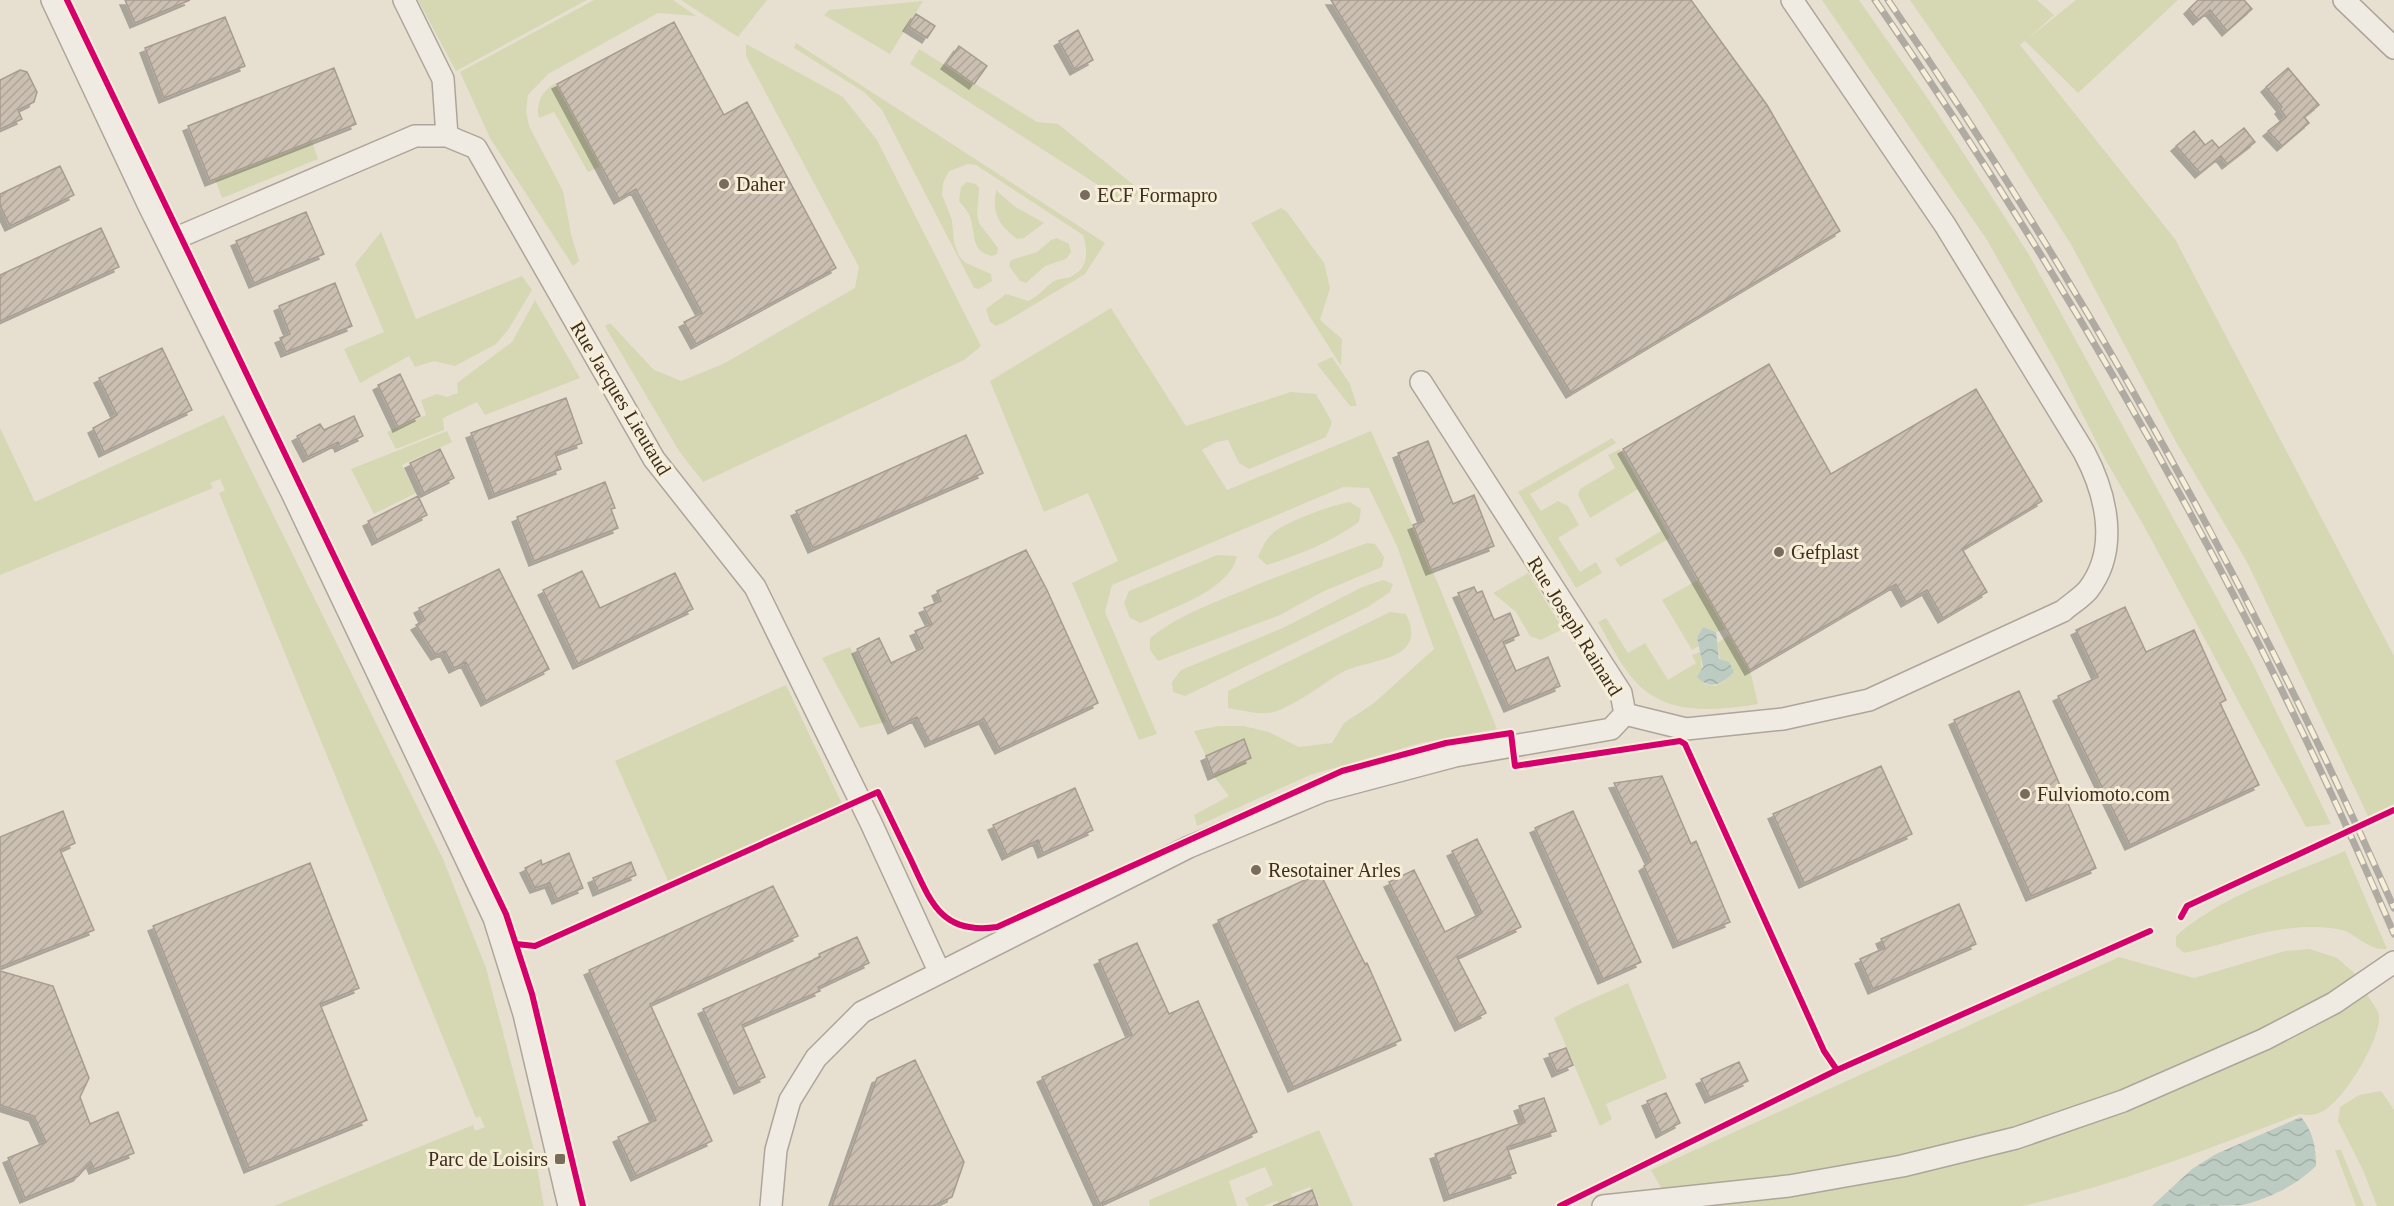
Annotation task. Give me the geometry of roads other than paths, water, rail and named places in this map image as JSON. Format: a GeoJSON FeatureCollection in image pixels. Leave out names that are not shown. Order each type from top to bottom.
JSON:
{"type":"FeatureCollection","features":[{"type":"Feature","properties":{"kind":"street"},"geometry":{"type":"LineString","coordinates":[[52,0],[167,242],[292,493],[494,918],[524,1014],[569,1206]]}},
{"type":"Feature","properties":{"kind":"street"},"geometry":{"type":"LineString","coordinates":[[404,0],[443,79],[447,136]]}},
{"type":"Feature","properties":{"kind":"street"},"geometry":{"type":"LineString","coordinates":[[1625,714],[1686,729],[1783,719],[1869,700],[2063,611],[2088,590],[2102,566],[2107,541],[2106,517],[2096,476],[2084,452],[1945,225],[1792,0]]}},
{"type":"Feature","properties":{"kind":"street"},"geometry":{"type":"LineString","coordinates":[[2344,0],[2394,48]]}},
{"type":"Feature","properties":{"kind":"street","name":"Rue Jacques Lieutaud"},"geometry":{"type":"LineString","coordinates":[[167,242],[415,136],[447,136],[476,148],[654,459],[755,587],[871,823],[939,971]]}},
{"type":"Feature","properties":{"kind":"street","name":"Rue Joseph Rainard"},"geometry":{"type":"LineString","coordinates":[[771,1206],[776,1150],[790,1100],[816,1058],[862,1012],[939,971],[1189,848],[1323,791],[1455,756],[1611,729],[1625,714],[1621,693],[1421,382]]}},
{"type":"Feature","properties":{"kind":"street"},"geometry":{"type":"LineString","coordinates":[[1603,1206],[1790,1186],[1902,1166],[2016,1138],[2123,1101],[2191,1074],[2265,1040],[2334,1003],[2394,962]]}},
{"type":"Feature","properties":{"kind":"water"},"geometry":{"type":"Polygon","coordinates":[[[1703,627],[1716,632],[1719,659],[1729,662],[1734,672],[1721,683],[1707,684],[1697,677],[1703,667],[1697,637],[1703,627]]]}},
{"type":"Feature","properties":{"kind":"water"},"geometry":{"type":"Polygon","coordinates":[[[2301,1117],[2313,1140],[2316,1166],[2291,1185],[2272,1195],[2242,1205],[2152,1206],[2192,1169],[2216,1154],[2301,1117]]]}},
{"type":"Feature","properties":{"kind":"railway"},"geometry":{"type":"LineString","coordinates":[[1875,0],[1950,111],[2022,224],[2158,454],[2222,572],[2282,691],[2340,812],[2394,934]]}},
{"type":"Feature","properties":{"kind":"railway"},"geometry":{"type":"LineString","coordinates":[[1888,0],[2030,218],[2162,442],[2283,672],[2394,908]]}},
{"type":"Feature","properties":{"kind":"place","name":"Daher"},"geometry":{"type":"Point","coordinates":[724,184]}},
{"type":"Feature","properties":{"kind":"place","name":"ECF Formapro"},"geometry":{"type":"Point","coordinates":[1085,195]}},
{"type":"Feature","properties":{"kind":"place","name":"Gefplast"},"geometry":{"type":"Point","coordinates":[1779,552]}},
{"type":"Feature","properties":{"kind":"place","name":"Fulviomoto.com"},"geometry":{"type":"Point","coordinates":[2025,794]}},
{"type":"Feature","properties":{"kind":"place","name":"Resotainer Arles"},"geometry":{"type":"Point","coordinates":[1256,870]}},
{"type":"Feature","properties":{"kind":"place","name":"Parc de Loisirs"},"geometry":{"type":"Point","coordinates":[560,1159]}}]}
